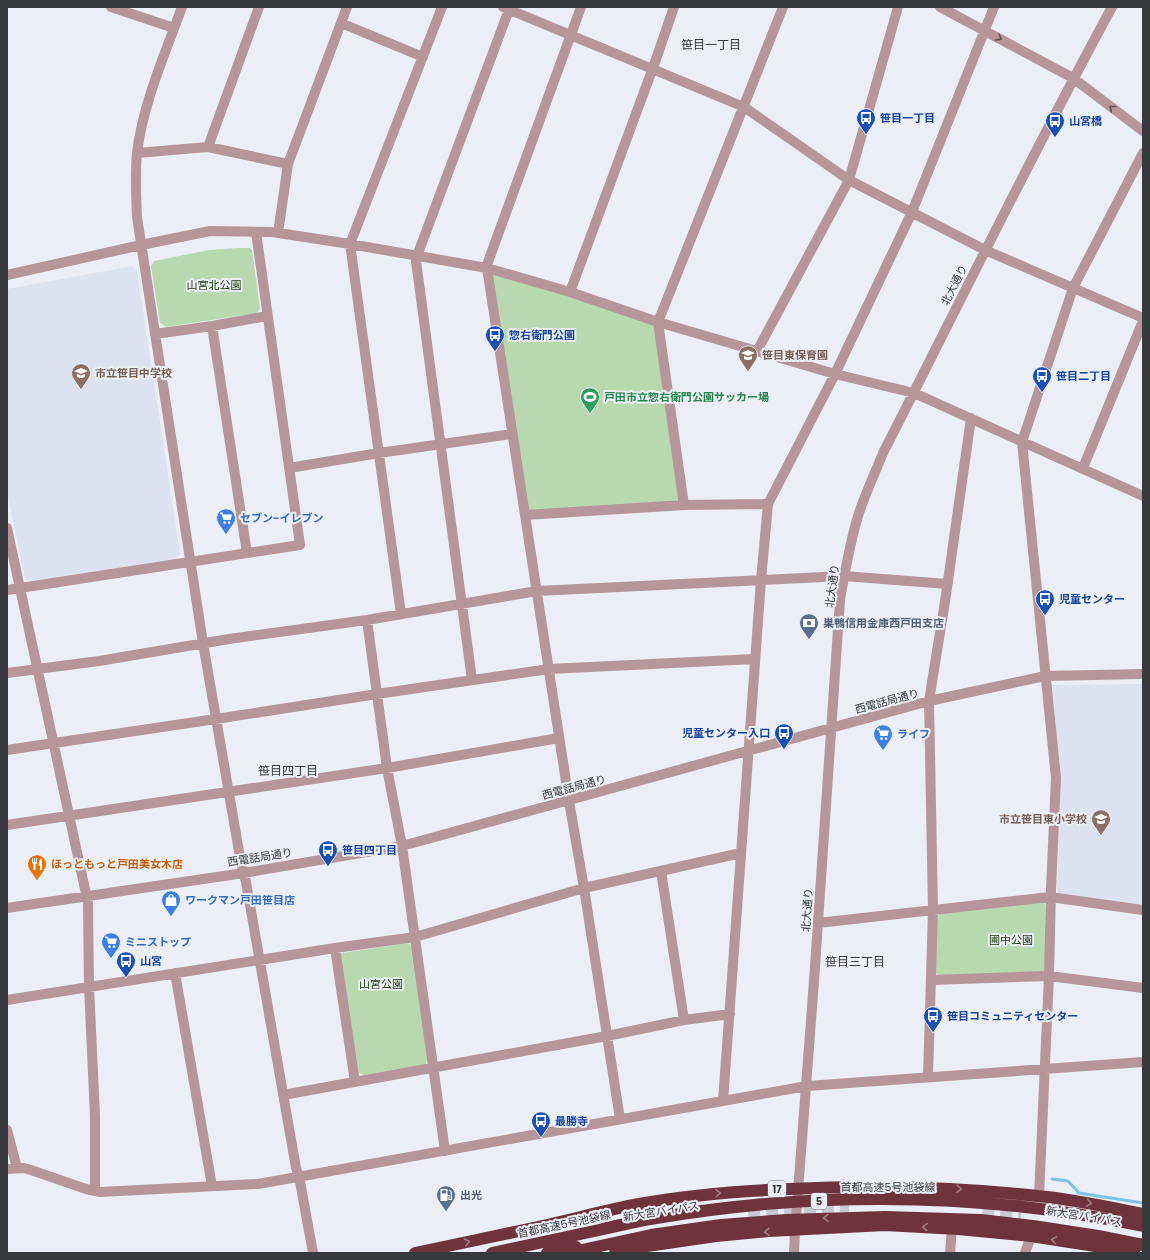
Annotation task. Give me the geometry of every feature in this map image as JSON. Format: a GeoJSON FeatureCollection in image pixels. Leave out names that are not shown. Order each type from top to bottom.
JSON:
{"type":"FeatureCollection","features":[{"type":"Feature","properties":{"kind":"highway","name":"17"},"geometry":{"type":"LineString","coordinates":[[415,1253],[639,1204],[710,1194],[799,1188],[884,1187],[976,1190],[1034,1195],[1143,1214]]}},
{"type":"Feature","properties":{"kind":"highway"},"geometry":{"type":"LineString","coordinates":[[973,1230],[987,1227],[992,1224],[998,1213],[994,1200],[976,1190]]}},
{"type":"Feature","properties":{"kind":"highway"},"geometry":{"type":"LineString","coordinates":[[1029,1236],[1012,1227],[1008,1221],[1008,1214],[1012,1202],[1016,1199],[1034,1195]]}},
{"type":"Feature","properties":{"kind":"highway","name":"首都高速5号池袋線"},"geometry":{"type":"LineString","coordinates":[[492,1253],[649,1219],[719,1209],[785,1202],[888,1199],[980,1202],[1099,1217],[1143,1226]]}},
{"type":"Feature","properties":{"kind":"highway"},"geometry":{"type":"LineString","coordinates":[[849,1208],[921,1205],[982,1211]]}},
{"type":"Feature","properties":{"kind":"highway","name":"新大宮バイパス"},"geometry":{"type":"LineString","coordinates":[[522,1253],[651,1224],[735,1216],[652,1231],[547,1253]]}},
{"type":"Feature","properties":{"kind":"highway","name":"5"},"geometry":{"type":"LineString","coordinates":[[568,1253],[651,1236],[721,1225],[786,1220],[885,1216],[981,1220],[1098,1236],[1143,1245]]}},
{"type":"Feature","properties":{"kind":"highway","name":"新大宮バイパス"},"geometry":{"type":"LineString","coordinates":[[1143,1232],[1054,1217],[1022,1216],[1143,1239]]}},
{"type":"Feature","properties":{"kind":"highway"},"geometry":{"type":"LineString","coordinates":[[615,1253],[647,1246],[716,1236],[769,1231],[795,1231],[885,1225],[952,1228],[1029,1236],[1134,1253]]}},
{"type":"Feature","properties":{"kind":"street"},"geometry":{"type":"LineString","coordinates":[[111,7],[174,28]]}},
{"type":"Feature","properties":{"kind":"street"},"geometry":{"type":"LineString","coordinates":[[182,7],[150,98],[141,130],[137,153],[135,187],[136,210],[190,561],[228,792],[246,882],[296,1168],[299,1176],[313,1253]]}},
{"type":"Feature","properties":{"kind":"street"},"geometry":{"type":"LineString","coordinates":[[208,147],[259,7]]}},
{"type":"Feature","properties":{"kind":"street"},"geometry":{"type":"LineString","coordinates":[[278,233],[288,164],[347,7]]}},
{"type":"Feature","properties":{"kind":"street"},"geometry":{"type":"LineString","coordinates":[[401,614],[350,244],[442,7]]}},
{"type":"Feature","properties":{"kind":"street"},"geometry":{"type":"LineString","coordinates":[[581,7],[487,268],[536,591],[620,1119]]}},
{"type":"Feature","properties":{"kind":"street"},"geometry":{"type":"LineString","coordinates":[[570,292],[674,7]]}},
{"type":"Feature","properties":{"kind":"street"},"geometry":{"type":"LineString","coordinates":[[684,505],[658,322],[783,7]]}},
{"type":"Feature","properties":{"kind":"street"},"geometry":{"type":"LineString","coordinates":[[757,351],[849,180],[898,7]]}},
{"type":"Feature","properties":{"kind":"street"},"geometry":{"type":"LineString","coordinates":[[940,7],[1073,78],[1143,131]]}},
{"type":"Feature","properties":{"kind":"street"},"geometry":{"type":"LineString","coordinates":[[723,1101],[755,659],[768,504],[835,374],[912,212],[994,7]]}},
{"type":"Feature","properties":{"kind":"street","name":"北大通り"},"geometry":{"type":"LineString","coordinates":[[794,1253],[840,600],[850,544],[870,483],[883,453],[1073,78],[1112,7]]}},
{"type":"Feature","properties":{"kind":"street"},"geometry":{"type":"LineString","coordinates":[[472,680],[416,261],[507,8],[744,107],[849,180],[985,250],[1143,320],[1083,468]]}},
{"type":"Feature","properties":{"kind":"street"},"geometry":{"type":"LineString","coordinates":[[341,23],[422,57]]}},
{"type":"Feature","properties":{"kind":"street"},"geometry":{"type":"LineString","coordinates":[[137,153],[208,147],[288,164]]}},
{"type":"Feature","properties":{"kind":"street"},"geometry":{"type":"LineString","coordinates":[[1034,1195],[1044,1068],[1049,976],[1050,897],[1056,778],[1022,442],[1073,288],[1143,153]]}},
{"type":"Feature","properties":{"kind":"street"},"geometry":{"type":"LineString","coordinates":[[7,275],[210,231],[278,233],[487,268],[570,292],[658,322],[835,374],[914,393],[1022,442],[1142,493]]}},
{"type":"Feature","properties":{"kind":"street"},"geometry":{"type":"LineString","coordinates":[[7,590],[300,545],[256,232]]}},
{"type":"Feature","properties":{"kind":"street"},"geometry":{"type":"LineString","coordinates":[[156,334],[267,316]]}},
{"type":"Feature","properties":{"kind":"street"},"geometry":{"type":"LineString","coordinates":[[212,326],[247,552]]}},
{"type":"Feature","properties":{"kind":"street"},"geometry":{"type":"LineString","coordinates":[[928,1077],[932,910],[929,701],[971,418]]}},
{"type":"Feature","properties":{"kind":"street"},"geometry":{"type":"LineString","coordinates":[[289,468],[512,434]]}},
{"type":"Feature","properties":{"kind":"street"},"geometry":{"type":"LineString","coordinates":[[525,516],[684,505],[768,504]]}},
{"type":"Feature","properties":{"kind":"street"},"geometry":{"type":"LineString","coordinates":[[7,528],[54,743],[85,896],[88,903],[89,987],[95,1116],[95,1191]]}},
{"type":"Feature","properties":{"kind":"street"},"geometry":{"type":"LineString","coordinates":[[7,673],[99,661],[203,643],[368,620],[536,591],[844,576],[947,584]]}},
{"type":"Feature","properties":{"kind":"street"},"geometry":{"type":"LineString","coordinates":[[368,620],[376,694],[387,768],[402,846],[445,1151]]}},
{"type":"Feature","properties":{"kind":"street"},"geometry":{"type":"LineString","coordinates":[[7,750],[549,669],[755,659]]}},
{"type":"Feature","properties":{"kind":"street","name":"西電話局通り"},"geometry":{"type":"LineString","coordinates":[[7,908],[244,873],[402,846],[749,752],[929,701],[1045,676],[1143,674]]}},
{"type":"Feature","properties":{"kind":"street"},"geometry":{"type":"LineString","coordinates":[[7,825],[387,768],[559,738]]}},
{"type":"Feature","properties":{"kind":"street"},"geometry":{"type":"LineString","coordinates":[[7,1000],[335,948],[415,937],[584,888],[741,853]]}},
{"type":"Feature","properties":{"kind":"street"},"geometry":{"type":"LineString","coordinates":[[661,871],[684,1020]]}},
{"type":"Feature","properties":{"kind":"street"},"geometry":{"type":"LineString","coordinates":[[818,923],[1050,897],[1143,910]]}},
{"type":"Feature","properties":{"kind":"street"},"geometry":{"type":"LineString","coordinates":[[335,948],[355,1082]]}},
{"type":"Feature","properties":{"kind":"street"},"geometry":{"type":"LineString","coordinates":[[175,973],[212,1186]]}},
{"type":"Feature","properties":{"kind":"street"},"geometry":{"type":"LineString","coordinates":[[930,980],[1049,976],[1143,988]]}},
{"type":"Feature","properties":{"kind":"street"},"geometry":{"type":"LineString","coordinates":[[284,1095],[607,1036],[684,1020],[730,1014]]}},
{"type":"Feature","properties":{"kind":"street"},"geometry":{"type":"LineString","coordinates":[[7,1130],[12,1168],[31,1170],[95,1191],[258,1184],[806,1086],[1143,1062]]}},
{"type":"Feature","properties":{"kind":"street"},"geometry":{"type":"LineString","coordinates":[[950,1253],[952,1228]]}},
{"type":"Feature","properties":{"kind":"street"},"geometry":{"type":"LineString","coordinates":[[1025,1253],[1029,1236]]}},
{"type":"Feature","properties":{"kind":"shaded area","name":"市立笹目中学校"},"geometry":{"type":"Polygon","coordinates":[[[133,266],[137,270],[180,553],[177,559],[29,581],[25,578],[7,492],[7,289],[133,266]]]}},
{"type":"Feature","properties":{"kind":"shaded area","name":"市立笹目東小学校"},"geometry":{"type":"Polygon","coordinates":[[[1142,684],[1143,905],[1060,894],[1057,891],[1061,780],[1052,685],[1142,684]]]}},
{"type":"Feature","properties":{"kind":"green space","name":"山宮北公園"},"geometry":{"type":"Polygon","coordinates":[[[250,248],[252,250],[260,308],[257,313],[166,327],[160,323],[151,266],[154,261],[209,250],[250,248]]]}},
{"type":"Feature","properties":{"kind":"green space","name":"戸田市立惣右衛門公園サッカー場"},"geometry":{"type":"Polygon","coordinates":[[[487,269],[658,322],[684,505],[525,515],[487,269]]]}},
{"type":"Feature","properties":{"kind":"green space","name":"圃中公園"},"geometry":{"type":"Polygon","coordinates":[[[1042,902],[1045,904],[1045,970],[1042,973],[941,977],[936,973],[937,917],[941,912],[1042,902]]]}},
{"type":"Feature","properties":{"kind":"green space","name":"山宮公園"},"geometry":{"type":"Polygon","coordinates":[[[408,943],[412,946],[427,1058],[426,1064],[364,1075],[359,1073],[339,957],[342,953],[408,943]]]}},
{"type":"Feature","properties":{"kind":"waterway"},"geometry":{"type":"LineString","coordinates":[[1052,1179],[1068,1181],[1079,1193],[1143,1203]]}},
{"type":"Feature","properties":{"kind":"tunnel"},"geometry":{"type":"LineString","coordinates":[[748,1212],[796,1208]]}},
{"type":"Feature","properties":{"kind":"tunnel"},"geometry":{"type":"LineString","coordinates":[[786,1214],[849,1211]]}},
{"type":"Feature","properties":{"kind":"tunnel"},"geometry":{"type":"LineString","coordinates":[[982,1214],[1021,1219]]}},
{"type":"Feature","properties":{"kind":"place","name":"笹目一丁目"},"geometry":{"type":"Point","coordinates":[866,135]}},
{"type":"Feature","properties":{"kind":"place","name":"山宮橋"},"geometry":{"type":"Point","coordinates":[1055,138]}},
{"type":"Feature","properties":{"kind":"place","name":"惣右衛門公園"},"geometry":{"type":"Point","coordinates":[495,352]}},
{"type":"Feature","properties":{"kind":"place","name":"笹目東保育園"},"geometry":{"type":"Point","coordinates":[748,372]}},
{"type":"Feature","properties":{"kind":"place","name":"市立笹目中学校"},"geometry":{"type":"Point","coordinates":[81,390]}},
{"type":"Feature","properties":{"kind":"place","name":"笹目二丁目"},"geometry":{"type":"Point","coordinates":[1042,393]}},
{"type":"Feature","properties":{"kind":"place","name":"戸田市立惣右衛門公園サッカー場"},"geometry":{"type":"Point","coordinates":[590,414]}},
{"type":"Feature","properties":{"kind":"place","name":"セブン-イレブン"},"geometry":{"type":"Point","coordinates":[226,535]}},
{"type":"Feature","properties":{"kind":"place","name":"児童センター"},"geometry":{"type":"Point","coordinates":[1045,616]}},
{"type":"Feature","properties":{"kind":"place","name":"巣鴨信用金庫西戸田支店"},"geometry":{"type":"Point","coordinates":[809,640]}},
{"type":"Feature","properties":{"kind":"place","name":"児童センター入口"},"geometry":{"type":"Point","coordinates":[784,750]}},
{"type":"Feature","properties":{"kind":"place","name":"ライフ"},"geometry":{"type":"Point","coordinates":[883,751]}},
{"type":"Feature","properties":{"kind":"place","name":"市立笹目東小学校"},"geometry":{"type":"Point","coordinates":[1101,836]}},
{"type":"Feature","properties":{"kind":"place","name":"笹目四丁目"},"geometry":{"type":"Point","coordinates":[328,867]}},
{"type":"Feature","properties":{"kind":"place","name":"ほっともっと戸田美女木店"},"geometry":{"type":"Point","coordinates":[37,881]}},
{"type":"Feature","properties":{"kind":"place","name":"ワークマン戸田笹目店"},"geometry":{"type":"Point","coordinates":[171,917]}},
{"type":"Feature","properties":{"kind":"place","name":"ミニストップ"},"geometry":{"type":"Point","coordinates":[111,959]}},
{"type":"Feature","properties":{"kind":"place","name":"山宮"},"geometry":{"type":"Point","coordinates":[126,978]}},
{"type":"Feature","properties":{"kind":"place","name":"笹目コミュニティセンター"},"geometry":{"type":"Point","coordinates":[933,1033]}},
{"type":"Feature","properties":{"kind":"place","name":"最勝寺"},"geometry":{"type":"Point","coordinates":[541,1138]}},
{"type":"Feature","properties":{"kind":"place","name":"出光"},"geometry":{"type":"Point","coordinates":[446,1212]}},
{"type":"Feature","properties":{"kind":"district","name":"笹目一丁目"},"geometry":{"type":"Point","coordinates":[711,45]}},
{"type":"Feature","properties":{"kind":"district","name":"笹目四丁目"},"geometry":{"type":"Point","coordinates":[288,771]}},
{"type":"Feature","properties":{"kind":"district","name":"笹目三丁目"},"geometry":{"type":"Point","coordinates":[855,962]}}]}
